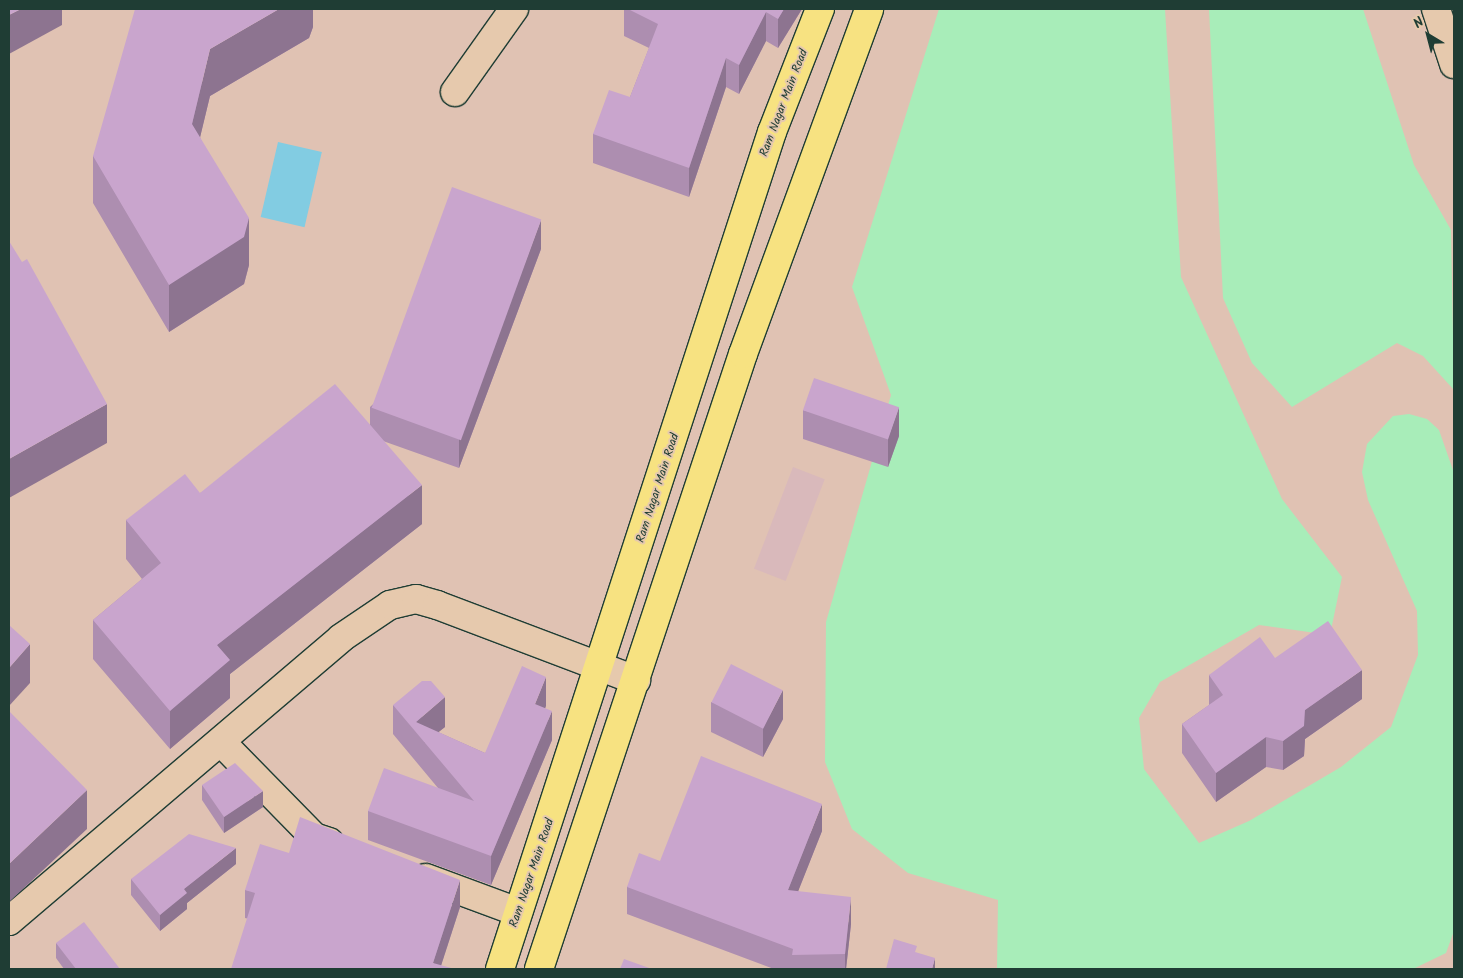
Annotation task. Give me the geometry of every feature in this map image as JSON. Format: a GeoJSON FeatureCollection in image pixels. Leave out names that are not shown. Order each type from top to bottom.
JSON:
{"type":"FeatureCollection","features":[{"type":"Feature","properties":{"kind":"main road","name":"Ram Nagar Main Road"},"geometry":{"type":"LineString","coordinates":[[500,969],[772,132],[820,9]]}},
{"type":"Feature","properties":{"kind":"main road"},"geometry":{"type":"LineString","coordinates":[[539,969],[743,354],[869,9]]}},
{"type":"Feature","properties":{"kind":"street"},"geometry":{"type":"LineString","coordinates":[[455,92],[514,9]]}},
{"type":"Feature","properties":{"kind":"street"},"geometry":{"type":"LineString","coordinates":[[1436,9],[1454,64]]}},
{"type":"Feature","properties":{"kind":"street"},"geometry":{"type":"LineString","coordinates":[[9,921],[222,744],[341,638],[390,605],[416,599],[636,680]]}},
{"type":"Feature","properties":{"kind":"street"},"geometry":{"type":"LineString","coordinates":[[222,744],[314,837],[352,850]]}},
{"type":"Feature","properties":{"kind":"street"},"geometry":{"type":"LineString","coordinates":[[398,868],[518,912]]}},
{"type":"Feature","properties":{"kind":"shaded area"},"geometry":{"type":"Polygon","coordinates":[[[793,467],[825,479],[786,581],[754,569],[793,467]]]}},
{"type":"Feature","properties":{"kind":"green space"},"geometry":{"type":"Polygon","coordinates":[[[939,9],[1165,9],[1181,277],[1282,499],[1342,577],[1330,635],[1259,625],[1160,682],[1139,718],[1144,769],[1199,843],[1249,821],[1341,767],[1391,727],[1418,655],[1417,611],[1368,500],[1362,472],[1367,444],[1393,416],[1409,414],[1427,419],[1439,430],[1454,473],[1454,931],[1446,953],[1413,969],[997,969],[998,900],[908,873],[852,829],[825,762],[826,622],[891,395],[852,287],[939,9]]]}},
{"type":"Feature","properties":{"kind":"green space"},"geometry":{"type":"Polygon","coordinates":[[[1209,9],[1363,9],[1414,165],[1451,230],[1454,390],[1423,356],[1397,343],[1292,407],[1252,363],[1223,298],[1209,9]]]}},
{"type":"Feature","properties":{"kind":"water"},"geometry":{"type":"Polygon","coordinates":[[[278,142],[322,152],[305,227],[261,217],[278,142]]]}},
{"type":"Feature","properties":{"kind":"building"},"geometry":{"type":"Polygon","coordinates":[[[9,9],[21,9],[9,15],[9,9]]]}},
{"type":"Feature","properties":{"kind":"building"},"geometry":{"type":"Polygon","coordinates":[[[135,9],[279,9],[210,49],[192,124],[249,218],[244,237],[169,285],[93,156],[135,9]]]}},
{"type":"Feature","properties":{"kind":"building"},"geometry":{"type":"Polygon","coordinates":[[[628,9],[784,9],[778,19],[766,12],[739,65],[726,58],[689,168],[593,134],[609,90],[630,97],[658,24],[628,9]]]}},
{"type":"Feature","properties":{"kind":"building"},"geometry":{"type":"Polygon","coordinates":[[[452,187],[541,219],[461,440],[372,408],[452,187]]]}},
{"type":"Feature","properties":{"kind":"building"},"geometry":{"type":"Polygon","coordinates":[[[9,241],[22,262],[27,259],[107,404],[9,459],[9,241]]]}},
{"type":"Feature","properties":{"kind":"building"},"geometry":{"type":"Polygon","coordinates":[[[814,378],[899,407],[888,439],[803,410],[814,378]]]}},
{"type":"Feature","properties":{"kind":"building"},"geometry":{"type":"Polygon","coordinates":[[[335,384],[422,485],[217,645],[230,660],[170,711],[93,620],[161,563],[126,520],[185,474],[200,493],[335,384]]]}},
{"type":"Feature","properties":{"kind":"building"},"geometry":{"type":"Polygon","coordinates":[[[1328,621],[1362,670],[1305,710],[1304,726],[1283,741],[1266,737],[1216,773],[1182,724],[1223,695],[1209,675],[1260,637],[1275,658],[1328,621]]]}},
{"type":"Feature","properties":{"kind":"building"},"geometry":{"type":"Polygon","coordinates":[[[9,625],[30,644],[9,668],[9,625]]]}},
{"type":"Feature","properties":{"kind":"building"},"geometry":{"type":"Polygon","coordinates":[[[731,664],[783,690],[763,729],[711,702],[731,664]]]}},
{"type":"Feature","properties":{"kind":"building"},"geometry":{"type":"Polygon","coordinates":[[[522,666],[546,677],[535,704],[552,711],[491,856],[368,811],[384,768],[474,801],[393,705],[422,681],[431,681],[445,697],[416,722],[485,753],[522,666]]]}},
{"type":"Feature","properties":{"kind":"building"},"geometry":{"type":"Polygon","coordinates":[[[9,711],[87,790],[9,864],[9,711]]]}},
{"type":"Feature","properties":{"kind":"building"},"geometry":{"type":"Polygon","coordinates":[[[701,756],[822,804],[788,890],[851,897],[845,954],[792,955],[793,949],[627,887],[639,853],[660,861],[701,756]]]}},
{"type":"Feature","properties":{"kind":"building"},"geometry":{"type":"Polygon","coordinates":[[[235,763],[263,791],[224,817],[202,785],[235,763]]]}},
{"type":"Feature","properties":{"kind":"building"},"geometry":{"type":"Polygon","coordinates":[[[300,817],[460,880],[433,963],[455,969],[231,969],[255,893],[245,890],[260,844],[289,853],[300,817]]]}},
{"type":"Feature","properties":{"kind":"building"},"geometry":{"type":"Polygon","coordinates":[[[189,834],[236,848],[184,889],[187,893],[160,915],[131,879],[189,834]]]}},
{"type":"Feature","properties":{"kind":"building"},"geometry":{"type":"Polygon","coordinates":[[[84,922],[120,969],[76,969],[56,943],[84,922]]]}},
{"type":"Feature","properties":{"kind":"building"},"geometry":{"type":"Polygon","coordinates":[[[894,939],[917,946],[915,952],[935,958],[932,969],[886,969],[894,939]]]}},
{"type":"Feature","properties":{"kind":"building"},"geometry":{"type":"Polygon","coordinates":[[[624,959],[652,969],[620,969],[624,959]]]}}]}
